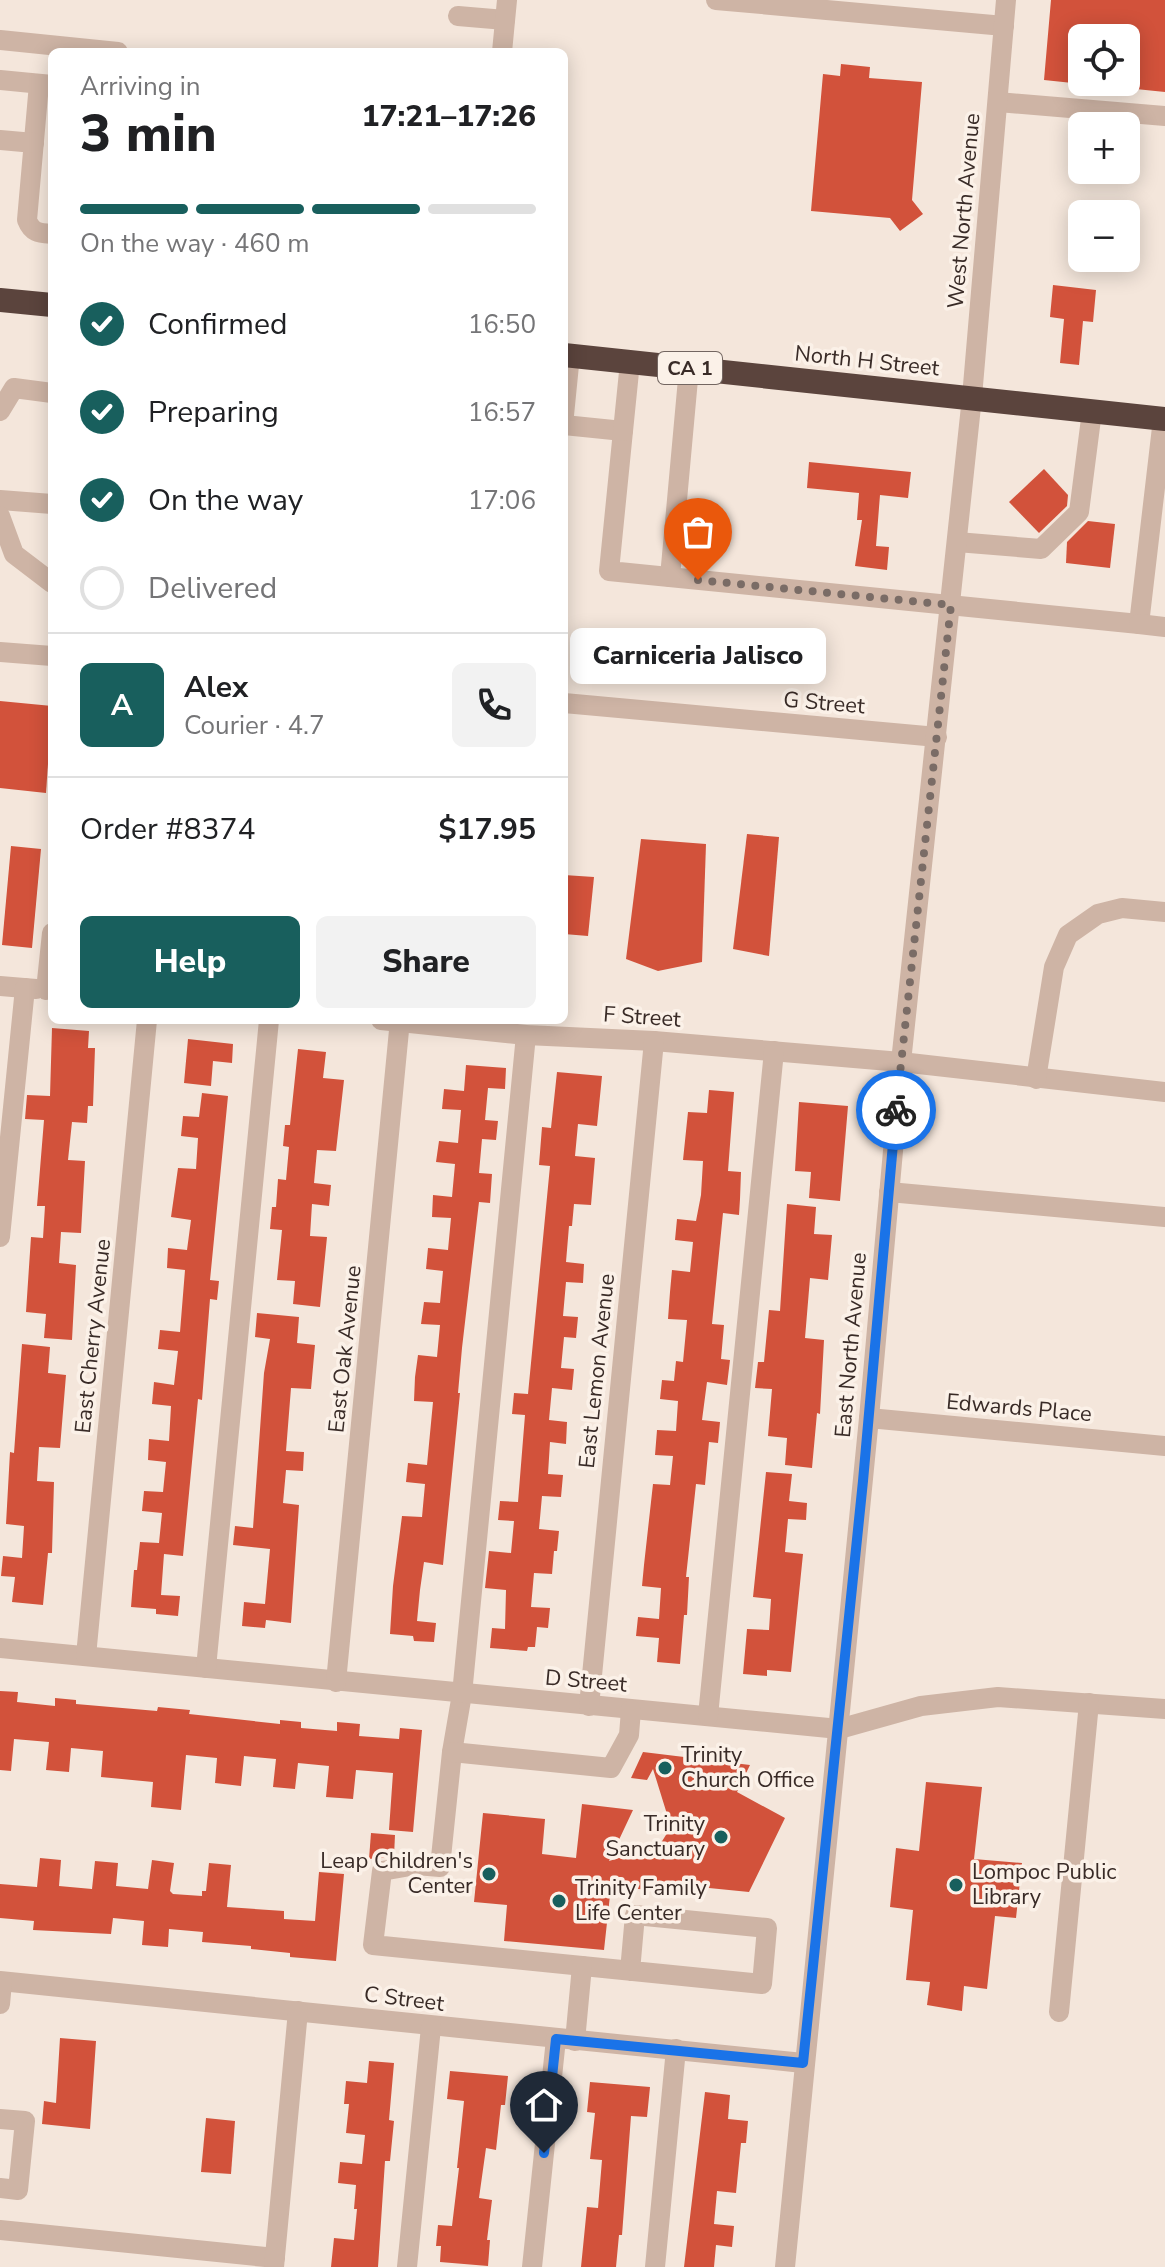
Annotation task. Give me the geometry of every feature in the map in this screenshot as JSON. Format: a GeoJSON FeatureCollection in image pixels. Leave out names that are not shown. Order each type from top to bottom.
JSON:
{"type":"FeatureCollection","features":[{"type":"Feature","properties":{"kind":"highway"},"geometry":{"type":"LineString","coordinates":[[0,300],[48,305]]}},
{"type":"Feature","properties":{"kind":"highway","name":"North H Street"},"geometry":{"type":"LineString","coordinates":[[568,355],[1164,419]]}},
{"type":"Feature","properties":{"kind":"street"},"geometry":{"type":"LineString","coordinates":[[716,0],[800,4],[1004,26]]}},
{"type":"Feature","properties":{"kind":"street","name":"West North Avenue"},"geometry":{"type":"LineString","coordinates":[[969,427],[1006,0]]}},
{"type":"Feature","properties":{"kind":"street"},"geometry":{"type":"LineString","coordinates":[[458,16],[506,10],[502,48]]}},
{"type":"Feature","properties":{"kind":"street"},"geometry":{"type":"LineString","coordinates":[[0,40],[79,48]]}},
{"type":"Feature","properties":{"kind":"street"},"geometry":{"type":"LineString","coordinates":[[0,80],[46,85],[27,220],[30,229],[48,234]]}},
{"type":"Feature","properties":{"kind":"street"},"geometry":{"type":"LineString","coordinates":[[998,102],[1165,116]]}},
{"type":"Feature","properties":{"kind":"street"},"geometry":{"type":"LineString","coordinates":[[0,140],[40,133]]}},
{"type":"Feature","properties":{"kind":"street"},"geometry":{"type":"LineString","coordinates":[[630,362],[609,571],[1165,627]]}},
{"type":"Feature","properties":{"kind":"street"},"geometry":{"type":"LineString","coordinates":[[670,577],[689,368]]}},
{"type":"Feature","properties":{"kind":"street"},"geometry":{"type":"LineString","coordinates":[[0,411],[14,388],[48,392]]}},
{"type":"Feature","properties":{"kind":"street"},"geometry":{"type":"LineString","coordinates":[[957,542],[1041,549],[1079,512],[1092,411]]}},
{"type":"Feature","properties":{"kind":"street"},"geometry":{"type":"LineString","coordinates":[[1139,624],[1164,419]]}},
{"type":"Feature","properties":{"kind":"street"},"geometry":{"type":"LineString","coordinates":[[568,425],[623,431]]}},
{"type":"Feature","properties":{"kind":"street","name":"East North Avenue"},"geometry":{"type":"LineString","coordinates":[[785,2267],[901,1062],[969,427]]}},
{"type":"Feature","properties":{"kind":"street"},"geometry":{"type":"LineString","coordinates":[[0,500],[48,504]]}},
{"type":"Feature","properties":{"kind":"street"},"geometry":{"type":"LineString","coordinates":[[0,516],[14,554],[48,580]]}},
{"type":"Feature","properties":{"kind":"street"},"geometry":{"type":"LineString","coordinates":[[0,652],[48,656]]}},
{"type":"Feature","properties":{"kind":"street","name":"G Street"},"geometry":{"type":"LineString","coordinates":[[568,703],[937,737]]}},
{"type":"Feature","properties":{"kind":"street"},"geometry":{"type":"LineString","coordinates":[[1036,1079],[1054,967],[1068,935],[1098,914],[1122,908],[1165,912]]}},
{"type":"Feature","properties":{"kind":"street"},"geometry":{"type":"LineString","coordinates":[[0,1237],[48,953]]}},
{"type":"Feature","properties":{"kind":"street"},"geometry":{"type":"LineString","coordinates":[[0,986],[41,989]]}},
{"type":"Feature","properties":{"kind":"street","name":"East Cherry Avenue"},"geometry":{"type":"LineString","coordinates":[[86,1656],[147,1024]]}},
{"type":"Feature","properties":{"kind":"street"},"geometry":{"type":"LineString","coordinates":[[206,1668],[269,1024]]}},
{"type":"Feature","properties":{"kind":"street","name":"East Oak Avenue"},"geometry":{"type":"LineString","coordinates":[[336,1682],[394,1024]]}},
{"type":"Feature","properties":{"kind":"street","name":"F Street"},"geometry":{"type":"LineString","coordinates":[[422,1024],[526,1035],[654,1041],[901,1062],[1165,1092]]}},
{"type":"Feature","properties":{"kind":"street"},"geometry":{"type":"LineString","coordinates":[[526,1035],[462,1694],[452,1752],[440,1867],[416,1865],[382,1871],[373,1945],[630,1971],[762,1984],[767,1928],[635,1915],[630,1971]]}},
{"type":"Feature","properties":{"kind":"street","name":"East Lemon Avenue"},"geometry":{"type":"LineString","coordinates":[[589,1706],[654,1041]]}},
{"type":"Feature","properties":{"kind":"street"},"geometry":{"type":"LineString","coordinates":[[708,1716],[774,1051]]}},
{"type":"Feature","properties":{"kind":"street"},"geometry":{"type":"LineString","coordinates":[[889,1192],[1165,1217]]}},
{"type":"Feature","properties":{"kind":"street","name":"Edwards Place"},"geometry":{"type":"LineString","coordinates":[[869,1418],[1165,1446]]}},
{"type":"Feature","properties":{"kind":"street","name":"D Street"},"geometry":{"type":"LineString","coordinates":[[0,1648],[839,1729],[921,1706],[998,1697],[1165,1709]]}},
{"type":"Feature","properties":{"kind":"street"},"geometry":{"type":"LineString","coordinates":[[1059,2012],[1089,1703]]}},
{"type":"Feature","properties":{"kind":"street"},"geometry":{"type":"LineString","coordinates":[[452,1752],[611,1768],[629,1735],[631,1710]]}},
{"type":"Feature","properties":{"kind":"street"},"geometry":{"type":"LineString","coordinates":[[532,2267],[566,2040],[582,1966]]}},
{"type":"Feature","properties":{"kind":"street"},"geometry":{"type":"LineString","coordinates":[[0,2004],[1,1982]]}},
{"type":"Feature","properties":{"kind":"street","name":"C Street"},"geometry":{"type":"LineString","coordinates":[[1,1982],[803,2063]]}},
{"type":"Feature","properties":{"kind":"street"},"geometry":{"type":"LineString","coordinates":[[0,2230],[275,2262],[298,2011]]}},
{"type":"Feature","properties":{"kind":"street"},"geometry":{"type":"LineString","coordinates":[[407,2267],[431,2027]]}},
{"type":"Feature","properties":{"kind":"street"},"geometry":{"type":"LineString","coordinates":[[655,2267],[676,2049]]}},
{"type":"Feature","properties":{"kind":"street"},"geometry":{"type":"LineString","coordinates":[[0,2119],[25,2121],[18,2190],[0,2188]]}},
{"type":"Feature","properties":{"kind":"building"},"geometry":{"type":"Polygon","coordinates":[[[1051,0],[1165,0],[1165,92],[1140,89],[1140,24],[1068,24],[1068,83],[1044,80],[1051,0]]]}},
{"type":"Feature","properties":{"kind":"building"},"geometry":{"type":"Polygon","coordinates":[[[841,64],[870,67],[869,78],[922,82],[912,200],[923,214],[900,231],[890,218],[811,211],[823,74],[840,76],[841,64]]]}},
{"type":"Feature","properties":{"kind":"building"},"geometry":{"type":"Polygon","coordinates":[[[1053,285],[1096,290],[1093,322],[1083,321],[1079,365],[1060,363],[1064,319],[1050,317],[1053,285]]]}},
{"type":"Feature","properties":{"kind":"building"},"geometry":{"type":"Polygon","coordinates":[[[809,462],[911,472],[908,498],[880,495],[876,546],[889,547],[887,570],[855,566],[862,520],[857,520],[859,493],[807,488],[809,462]]]}},
{"type":"Feature","properties":{"kind":"building"},"geometry":{"type":"Polygon","coordinates":[[[1044,469],[1068,495],[1067,506],[1039,533],[1009,502],[1044,469]]]}},
{"type":"Feature","properties":{"kind":"building"},"geometry":{"type":"Polygon","coordinates":[[[1088,521],[1115,524],[1110,568],[1066,563],[1067,542],[1088,521]]]}},
{"type":"Feature","properties":{"kind":"building"},"geometry":{"type":"Polygon","coordinates":[[[0,701],[48,706],[46,793],[0,788],[0,701]]]}},
{"type":"Feature","properties":{"kind":"building"},"geometry":{"type":"Polygon","coordinates":[[[747,834],[779,837],[769,956],[733,949],[747,834]]]}},
{"type":"Feature","properties":{"kind":"building"},"geometry":{"type":"Polygon","coordinates":[[[641,839],[706,844],[702,962],[658,971],[626,959],[641,839]]]}},
{"type":"Feature","properties":{"kind":"building"},"geometry":{"type":"Polygon","coordinates":[[[11,846],[41,849],[32,948],[2,945],[11,846]]]}},
{"type":"Feature","properties":{"kind":"building"},"geometry":{"type":"Polygon","coordinates":[[[568,875],[594,877],[588,936],[568,934],[568,875]]]}},
{"type":"Feature","properties":{"kind":"building"},"geometry":{"type":"Polygon","coordinates":[[[52,1028],[89,1031],[88,1048],[95,1048],[93,1106],[88,1106],[87,1123],[72,1122],[68,1160],[85,1161],[81,1233],[61,1232],[59,1263],[76,1265],[72,1340],[44,1338],[46,1314],[26,1312],[31,1237],[43,1238],[45,1206],[37,1206],[44,1120],[25,1119],[27,1095],[50,1096],[52,1028]]]}},
{"type":"Feature","properties":{"kind":"building"},"geometry":{"type":"Polygon","coordinates":[[[188,1039],[233,1044],[232,1063],[213,1061],[211,1086],[184,1083],[188,1039]]]}},
{"type":"Feature","properties":{"kind":"building"},"geometry":{"type":"Polygon","coordinates":[[[298,1049],[326,1052],[323,1078],[344,1080],[336,1151],[317,1150],[314,1183],[331,1185],[329,1206],[312,1204],[310,1236],[327,1237],[320,1307],[293,1304],[295,1281],[277,1280],[282,1230],[270,1229],[272,1207],[276,1207],[278,1179],[286,1180],[289,1147],[283,1146],[285,1125],[290,1125],[298,1049]]]}},
{"type":"Feature","properties":{"kind":"building"},"geometry":{"type":"Polygon","coordinates":[[[466,1065],[506,1068],[505,1089],[488,1088],[485,1120],[498,1121],[496,1140],[482,1139],[479,1173],[492,1174],[490,1203],[479,1202],[462,1348],[443,1565],[424,1562],[420,1590],[417,1621],[436,1623],[434,1642],[414,1641],[413,1636],[390,1634],[393,1586],[402,1516],[422,1517],[425,1484],[406,1482],[408,1463],[427,1465],[433,1402],[414,1401],[415,1377],[418,1355],[437,1357],[440,1325],[421,1324],[424,1302],[440,1303],[443,1271],[426,1269],[428,1248],[448,1250],[451,1218],[432,1217],[433,1195],[452,1197],[455,1164],[436,1162],[439,1141],[458,1143],[461,1110],[442,1109],[444,1089],[464,1091],[466,1065]]]}},
{"type":"Feature","properties":{"kind":"building"},"geometry":{"type":"Polygon","coordinates":[[[557,1072],[602,1076],[597,1126],[578,1124],[575,1156],[595,1158],[591,1205],[574,1204],[572,1226],[569,1226],[566,1262],[584,1264],[583,1283],[566,1282],[563,1316],[578,1317],[576,1338],[564,1337],[561,1368],[574,1369],[572,1390],[552,1388],[549,1420],[567,1422],[566,1444],[550,1442],[548,1474],[563,1475],[561,1497],[542,1496],[539,1529],[559,1531],[557,1551],[554,1551],[552,1574],[534,1573],[531,1607],[550,1608],[548,1628],[537,1627],[535,1647],[528,1647],[527,1651],[490,1648],[492,1628],[505,1629],[506,1590],[485,1588],[489,1551],[511,1553],[514,1521],[498,1520],[500,1501],[518,1502],[525,1415],[512,1414],[514,1393],[528,1394],[550,1166],[539,1165],[542,1127],[551,1128],[557,1072]]]}},
{"type":"Feature","properties":{"kind":"building"},"geometry":{"type":"Polygon","coordinates":[[[709,1090],[734,1092],[728,1171],[741,1172],[740,1199],[739,1215],[723,1213],[712,1324],[724,1325],[721,1359],[730,1360],[727,1385],[707,1382],[702,1420],[720,1422],[718,1443],[709,1442],[705,1485],[696,1484],[686,1577],[689,1577],[687,1615],[684,1615],[680,1664],[657,1662],[659,1638],[636,1636],[638,1617],[659,1619],[661,1588],[642,1586],[653,1484],[670,1485],[673,1456],[655,1455],[657,1430],[676,1431],[678,1401],[660,1399],[662,1380],[674,1381],[676,1361],[683,1362],[687,1320],[668,1319],[670,1292],[672,1270],[690,1272],[693,1242],[675,1240],[677,1219],[696,1221],[701,1195],[703,1161],[683,1160],[688,1112],[707,1113],[709,1090]]]}},
{"type":"Feature","properties":{"kind":"building"},"geometry":{"type":"Polygon","coordinates":[[[202,1093],[228,1096],[210,1280],[219,1281],[217,1300],[210,1299],[202,1400],[198,1399],[183,1556],[164,1554],[161,1595],[180,1596],[178,1616],[156,1614],[156,1609],[131,1607],[140,1542],[159,1543],[162,1513],[142,1511],[144,1491],[163,1492],[166,1462],[148,1460],[149,1439],[169,1441],[171,1406],[152,1404],[154,1382],[174,1385],[178,1351],[158,1349],[160,1330],[180,1332],[185,1270],[167,1268],[168,1248],[187,1250],[191,1220],[171,1217],[178,1168],[196,1169],[198,1138],[181,1136],[183,1116],[199,1117],[202,1093]]]}},
{"type":"Feature","properties":{"kind":"building"},"geometry":{"type":"Polygon","coordinates":[[[799,1102],[848,1106],[840,1201],[809,1198],[811,1172],[795,1171],[799,1102]]]}},
{"type":"Feature","properties":{"kind":"building"},"geometry":{"type":"Polygon","coordinates":[[[787,1204],[816,1207],[814,1234],[832,1235],[828,1280],[810,1278],[805,1338],[824,1340],[820,1414],[817,1413],[812,1468],[785,1465],[787,1438],[768,1436],[772,1389],[755,1388],[758,1362],[764,1362],[769,1310],[780,1311],[787,1204]]]}},
{"type":"Feature","properties":{"kind":"building"},"geometry":{"type":"Polygon","coordinates":[[[257,1313],[299,1317],[297,1343],[315,1345],[311,1389],[291,1388],[286,1451],[304,1452],[303,1471],[286,1470],[283,1503],[299,1505],[291,1623],[266,1620],[265,1628],[242,1626],[244,1602],[265,1604],[270,1549],[233,1545],[235,1526],[253,1528],[264,1373],[270,1339],[255,1337],[257,1313]]]}},
{"type":"Feature","properties":{"kind":"building"},"geometry":{"type":"Polygon","coordinates":[[[22,1344],[50,1347],[48,1373],[66,1375],[60,1448],[39,1447],[37,1481],[54,1482],[52,1553],[48,1553],[43,1605],[12,1602],[15,1577],[1,1576],[3,1556],[22,1558],[24,1526],[6,1524],[22,1344]]]}},
{"type":"Feature","properties":{"kind":"building"},"geometry":{"type":"Polygon","coordinates":[[[766,1472],[792,1474],[789,1501],[807,1503],[806,1520],[788,1519],[785,1552],[803,1554],[791,1672],[767,1670],[767,1676],[743,1674],[747,1629],[769,1630],[771,1599],[753,1597],[766,1472]]]}},
{"type":"Feature","properties":{"kind":"building"},"geometry":{"type":"Polygon","coordinates":[[[0,1691],[18,1692],[17,1702],[55,1706],[55,1698],[76,1700],[76,1704],[157,1711],[158,1707],[190,1710],[189,1714],[280,1724],[280,1720],[301,1722],[301,1728],[337,1731],[337,1722],[360,1724],[359,1736],[399,1739],[400,1728],[422,1730],[413,1832],[389,1830],[393,1773],[356,1770],[353,1799],[326,1797],[329,1766],[298,1763],[295,1789],[273,1787],[276,1759],[244,1756],[241,1786],[215,1783],[217,1758],[186,1755],[181,1810],[151,1807],[153,1782],[101,1777],[103,1751],[71,1748],[69,1772],[46,1770],[49,1742],[14,1739],[11,1771],[0,1770],[0,1691]]]}},
{"type":"Feature","properties":{"kind":"building"},"geometry":{"type":"Polygon","coordinates":[[[643,1752],[750,1765],[737,1792],[785,1818],[749,1892],[689,1886],[684,1894],[670,1892],[668,1884],[648,1890],[611,1886],[604,1950],[504,1941],[507,1905],[474,1902],[483,1813],[545,1819],[542,1854],[576,1858],[582,1804],[633,1810],[609,1861],[659,1846],[671,1827],[653,1769],[647,1780],[631,1778],[643,1752]]]}},
{"type":"Feature","properties":{"kind":"building","name":"Lompoc Public Library"},"geometry":{"type":"Polygon","coordinates":[[[926,1782],[982,1787],[974,1859],[1022,1863],[1016,1918],[995,1916],[987,1989],[964,1986],[962,2011],[927,2005],[930,1982],[906,1980],[913,1910],[890,1907],[896,1848],[919,1851],[926,1782]]]}},
{"type":"Feature","properties":{"kind":"building"},"geometry":{"type":"Polygon","coordinates":[[[371,1833],[395,1835],[394,1856],[369,1859],[371,1833]]]}},
{"type":"Feature","properties":{"kind":"building"},"geometry":{"type":"Polygon","coordinates":[[[40,1858],[61,1860],[59,1886],[92,1889],[95,1861],[118,1863],[116,1886],[148,1889],[152,1860],[174,1863],[170,1891],[173,1894],[202,1896],[202,1891],[206,1891],[209,1863],[231,1865],[227,1907],[284,1911],[284,1919],[315,1921],[319,1872],[344,1874],[336,1961],[290,1957],[290,1953],[251,1949],[251,1946],[202,1942],[203,1932],[169,1929],[168,1947],[142,1945],[144,1921],[113,1918],[111,1934],[33,1930],[34,1921],[0,1918],[0,1884],[37,1887],[40,1858]]]}},
{"type":"Feature","properties":{"kind":"building"},"geometry":{"type":"Polygon","coordinates":[[[60,2038],[96,2041],[90,2129],[42,2124],[44,2101],[56,2103],[60,2038]]]}},
{"type":"Feature","properties":{"kind":"building"},"geometry":{"type":"Polygon","coordinates":[[[369,2061],[394,2063],[389,2120],[394,2121],[390,2161],[385,2161],[378,2267],[331,2267],[334,2238],[354,2240],[357,2209],[354,2209],[356,2185],[338,2183],[340,2162],[362,2164],[365,2135],[346,2133],[349,2104],[344,2104],[346,2081],[367,2083],[369,2061]]]}},
{"type":"Feature","properties":{"kind":"building"},"geometry":{"type":"Polygon","coordinates":[[[450,2071],[508,2076],[496,2150],[486,2148],[479,2198],[492,2200],[487,2240],[490,2240],[488,2266],[440,2262],[441,2246],[436,2246],[438,2225],[452,2226],[459,2168],[464,2101],[447,2099],[450,2071]]]}},
{"type":"Feature","properties":{"kind":"building"},"geometry":{"type":"Polygon","coordinates":[[[590,2082],[650,2087],[647,2117],[631,2116],[622,2235],[619,2235],[616,2267],[581,2267],[587,2207],[598,2208],[602,2160],[590,2159],[595,2113],[587,2112],[590,2082]]]}},
{"type":"Feature","properties":{"kind":"building"},"geometry":{"type":"Polygon","coordinates":[[[705,2092],[730,2095],[728,2119],[748,2121],[746,2143],[741,2143],[736,2193],[717,2191],[714,2224],[734,2226],[732,2247],[716,2245],[714,2267],[684,2267],[705,2092]]]}},
{"type":"Feature","properties":{"kind":"building"},"geometry":{"type":"Polygon","coordinates":[[[206,2118],[235,2121],[231,2174],[201,2172],[206,2118]]]}},
{"type":"Feature","properties":{"kind":"way so far"},"geometry":{"type":"LineString","coordinates":[[698,580],[951,605],[896,1110]]}},
{"type":"Feature","properties":{"kind":"place","name":"Carniceria Jalisco"},"geometry":{"type":"Point","coordinates":[698,580]}},
{"type":"Feature","properties":{"kind":"place","name":"Trinity Church Office"},"geometry":{"type":"Point","coordinates":[665,1768]}},
{"type":"Feature","properties":{"kind":"place","name":"Trinity Sanctuary"},"geometry":{"type":"Point","coordinates":[721,1837]}},
{"type":"Feature","properties":{"kind":"place","name":"Leap Children's Center"},"geometry":{"type":"Point","coordinates":[489,1874]}},
{"type":"Feature","properties":{"kind":"place","name":"Lompoc Public Library"},"geometry":{"type":"Point","coordinates":[956,1885]}},
{"type":"Feature","properties":{"kind":"place","name":"Trinity Family Life Center"},"geometry":{"type":"Point","coordinates":[559,1901]}},
{"type":"Feature","properties":{"kind":"route"},"geometry":{"type":"LineString","coordinates":[[544,2153],[556,2039],[803,2063],[839,1729],[896,1110]]}}]}
